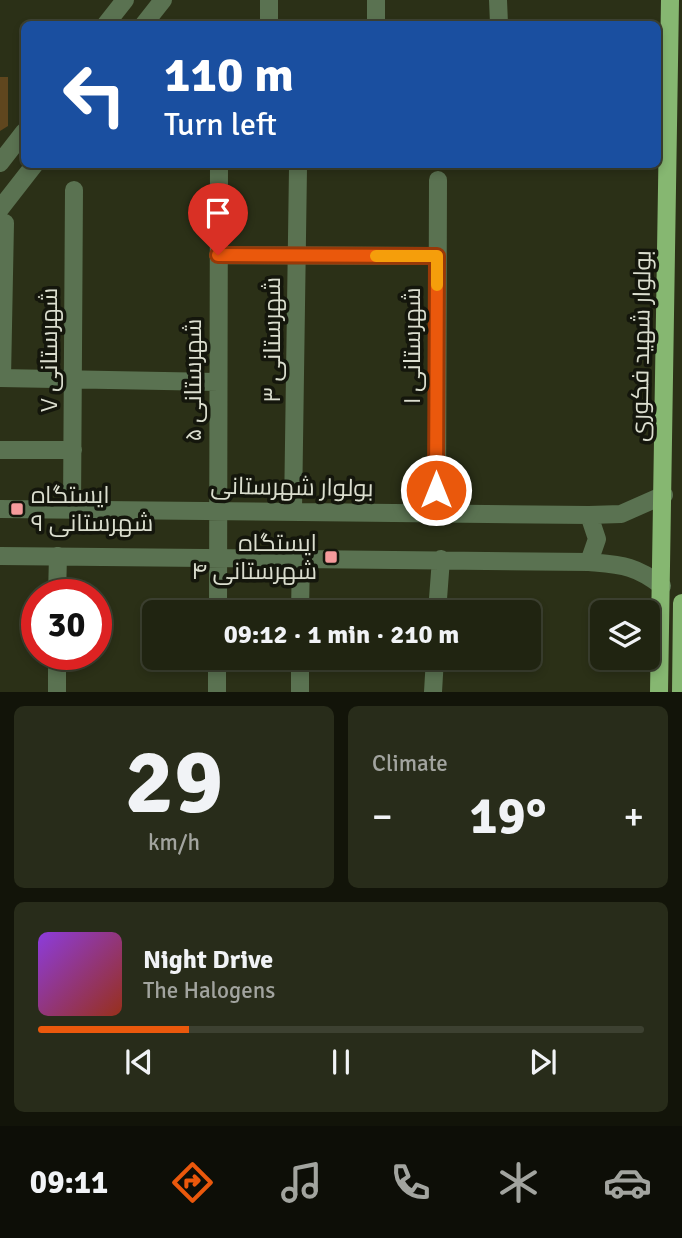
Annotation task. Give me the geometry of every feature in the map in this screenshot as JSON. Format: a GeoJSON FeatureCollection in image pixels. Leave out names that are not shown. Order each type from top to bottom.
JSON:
{"type":"FeatureCollection","features":[{"type":"Feature","properties":{"kind":"main road","name":"بولوار شهید فکوری"},"geometry":{"type":"LineString","coordinates":[[659,692],[670,0]]}},
{"type":"Feature","properties":{"kind":"main road"},"geometry":{"type":"LineString","coordinates":[[681,692],[682,603]]}},
{"type":"Feature","properties":{"kind":"street"},"geometry":{"type":"LineString","coordinates":[[108,21],[125,0]]}},
{"type":"Feature","properties":{"kind":"street"},"geometry":{"type":"LineString","coordinates":[[146,21],[163,0]]}},
{"type":"Feature","properties":{"kind":"street"},"geometry":{"type":"LineString","coordinates":[[269,0],[269,21]]}},
{"type":"Feature","properties":{"kind":"street"},"geometry":{"type":"LineString","coordinates":[[376,0],[376,21]]}},
{"type":"Feature","properties":{"kind":"street"},"geometry":{"type":"LineString","coordinates":[[498,0],[499,21]]}},
{"type":"Feature","properties":{"kind":"street"},"geometry":{"type":"LineString","coordinates":[[0,162],[21,136]]}},
{"type":"Feature","properties":{"kind":"street"},"geometry":{"type":"LineString","coordinates":[[33,168],[3,216],[1,378],[218,382]]}},
{"type":"Feature","properties":{"kind":"street","name":"شهرستانی ۵"},"geometry":{"type":"LineString","coordinates":[[218,600],[219,168]]}},
{"type":"Feature","properties":{"kind":"street","name":"شهرستانی ۳"},"geometry":{"type":"LineString","coordinates":[[293,512],[298,168]]}},
{"type":"Feature","properties":{"kind":"street","name":"شهرستانی ۱"},"geometry":{"type":"LineString","coordinates":[[437,513],[438,180]]}},
{"type":"Feature","properties":{"kind":"street","name":"شهرستانی ۷"},"geometry":{"type":"LineString","coordinates":[[72,510],[74,190]]}},
{"type":"Feature","properties":{"kind":"street"},"geometry":{"type":"LineString","coordinates":[[218,255],[437,256]]}},
{"type":"Feature","properties":{"kind":"street"},"geometry":{"type":"LineString","coordinates":[[0,450],[73,450]]}},
{"type":"Feature","properties":{"kind":"street","name":"بولوار شهرستانی"},"geometry":{"type":"LineString","coordinates":[[0,509],[589,515],[621,514],[664,495]]}},
{"type":"Feature","properties":{"kind":"street"},"geometry":{"type":"LineString","coordinates":[[589,515],[597,538],[589,562]]}},
{"type":"Feature","properties":{"kind":"street"},"geometry":{"type":"LineString","coordinates":[[0,556],[218,556],[589,562],[627,565],[643,572],[662,586]]}},
{"type":"Feature","properties":{"kind":"street"},"geometry":{"type":"LineString","coordinates":[[57,579],[58,556]]}},
{"type":"Feature","properties":{"kind":"street"},"geometry":{"type":"LineString","coordinates":[[300,600],[301,557]]}},
{"type":"Feature","properties":{"kind":"street"},"geometry":{"type":"LineString","coordinates":[[439,600],[441,559]]}},
{"type":"Feature","properties":{"kind":"street"},"geometry":{"type":"LineString","coordinates":[[57,670],[57,692]]}},
{"type":"Feature","properties":{"kind":"street"},"geometry":{"type":"LineString","coordinates":[[217,670],[217,692]]}},
{"type":"Feature","properties":{"kind":"street"},"geometry":{"type":"LineString","coordinates":[[299,692],[300,670]]}},
{"type":"Feature","properties":{"kind":"street"},"geometry":{"type":"LineString","coordinates":[[433,692],[434,670]]}},
{"type":"Feature","properties":{"kind":"shaded area"},"geometry":{"type":"Polygon","coordinates":[[[0,77],[8,77],[8,126],[0,131],[0,77]]]}},
{"type":"Feature","properties":{"kind":"slow traffic"},"geometry":{"type":"LineString","coordinates":[[376,256],[437,256],[437,285]]}},
{"type":"Feature","properties":{"kind":"place","name":"ایستگاه شهرستانی ۹"},"geometry":{"type":"Point","coordinates":[17,509]}},
{"type":"Feature","properties":{"kind":"place","name":"ایستگاه شهرستانی ۴"},"geometry":{"type":"Point","coordinates":[331,557]}},
{"type":"Feature","properties":{"kind":"route"},"geometry":{"type":"LineString","coordinates":[[218,255],[437,256],[436,490]]}}]}
